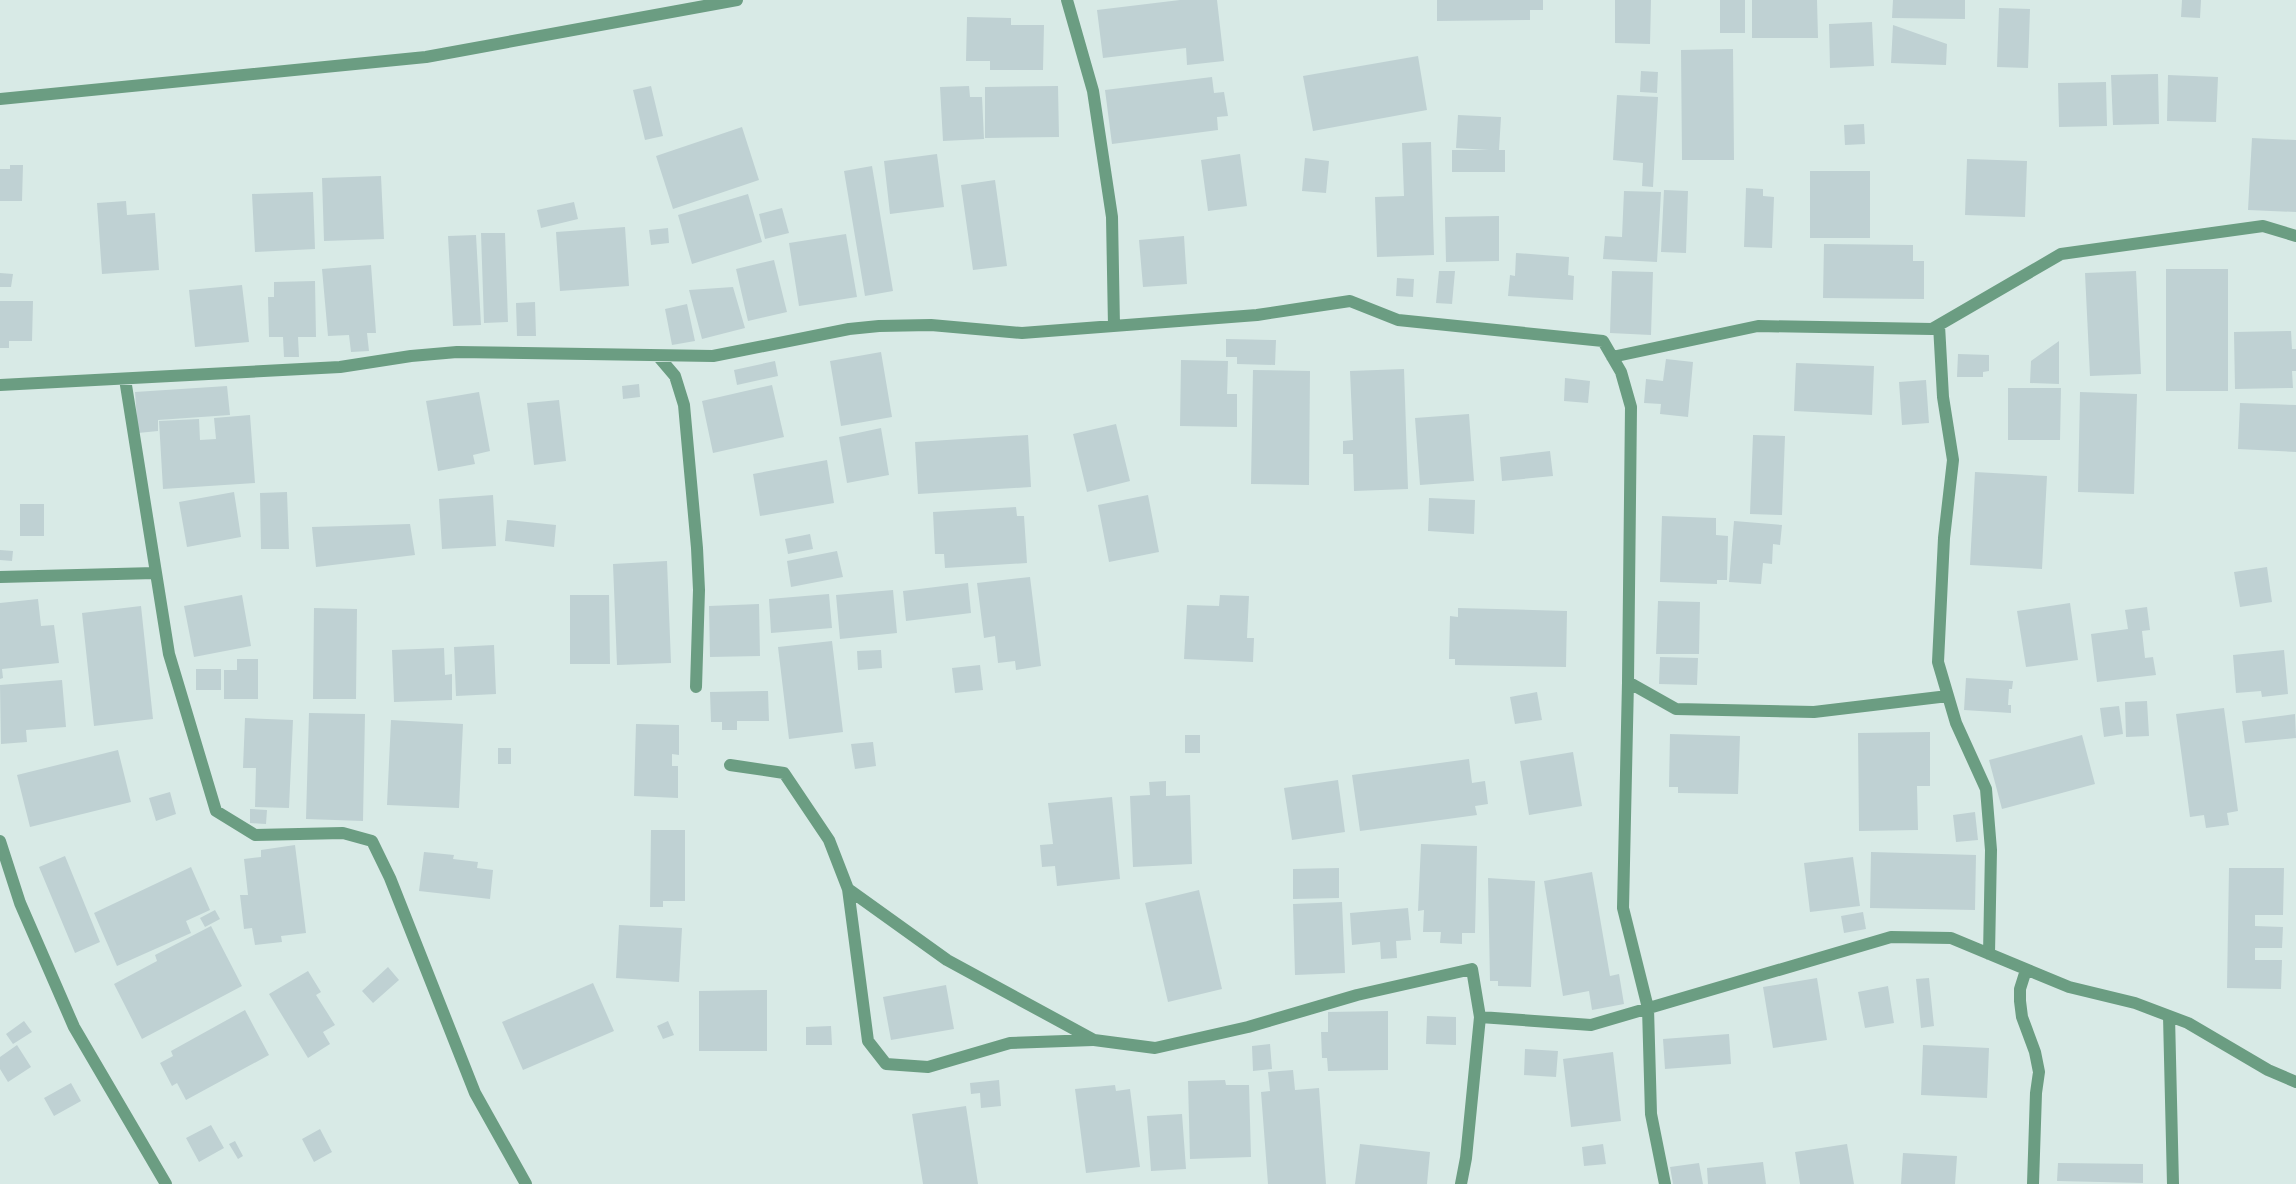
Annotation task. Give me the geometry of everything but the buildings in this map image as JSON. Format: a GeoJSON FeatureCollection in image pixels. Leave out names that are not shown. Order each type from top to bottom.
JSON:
{"type":"FeatureCollection","features":[{"type":"Feature","properties":{"kind":"street"},"geometry":{"type":"LineString","coordinates":[[0,99],[426,57],[737,0]]}},
{"type":"Feature","properties":{"kind":"street"},"geometry":{"type":"LineString","coordinates":[[1066,0],[1093,91],[1112,217],[1114,326]]}},
{"type":"Feature","properties":{"kind":"street"},"geometry":{"type":"LineString","coordinates":[[1612,357],[1758,326],[1932,329],[2061,254],[2263,226],[2296,236]]}},
{"type":"Feature","properties":{"kind":"street"},"geometry":{"type":"LineString","coordinates":[[0,385],[340,368],[411,356],[456,352],[713,356],[849,329],[879,326],[931,325],[1022,333],[1257,315],[1350,301],[1398,320],[1603,341],[1621,372],[1631,407],[1623,908],[1648,1008],[1651,1114],[1665,1184]]}},
{"type":"Feature","properties":{"kind":"street"},"geometry":{"type":"LineString","coordinates":[[1939,325],[1943,396],[1953,460],[1944,538],[1938,662],[1956,723],[1986,789],[1991,850],[1989,954]]}},
{"type":"Feature","properties":{"kind":"street"},"geometry":{"type":"LineString","coordinates":[[658,356],[675,376],[684,405],[698,548],[696,687]]}},
{"type":"Feature","properties":{"kind":"street"},"geometry":{"type":"LineString","coordinates":[[125,380],[169,654],[216,811],[255,835],[343,833],[372,841],[390,878],[475,1093],[526,1184]]}},
{"type":"Feature","properties":{"kind":"street"},"geometry":{"type":"LineString","coordinates":[[0,576],[155,573]]}},
{"type":"Feature","properties":{"kind":"street"},"geometry":{"type":"LineString","coordinates":[[1628,682],[1676,710],[1814,712],[1948,696]]}},
{"type":"Feature","properties":{"kind":"street"},"geometry":{"type":"LineString","coordinates":[[730,765],[784,773],[829,840],[848,890],[868,1041],[886,1064],[928,1067],[1010,1043],[1094,1040],[1155,1048],[1248,1027],[1357,995],[1472,969],[1480,1017],[1466,1158],[1461,1184]]}},
{"type":"Feature","properties":{"kind":"street"},"geometry":{"type":"LineString","coordinates":[[0,841],[20,903],[74,1027],[166,1184]]}},
{"type":"Feature","properties":{"kind":"street"},"geometry":{"type":"LineString","coordinates":[[848,890],[947,960],[1094,1040]]}},
{"type":"Feature","properties":{"kind":"street"},"geometry":{"type":"LineString","coordinates":[[1480,1017],[1591,1025],[1891,937],[1951,939],[2069,987],[2135,1003],[2188,1023],[2268,1070],[2296,1082]]}},
{"type":"Feature","properties":{"kind":"street"},"geometry":{"type":"LineString","coordinates":[[2026,970],[2020,989],[2020,1001],[2039,1072],[2036,1093],[2033,1184]]}},
{"type":"Feature","properties":{"kind":"street"},"geometry":{"type":"LineString","coordinates":[[2169,1016],[2173,1184]]}}]}
